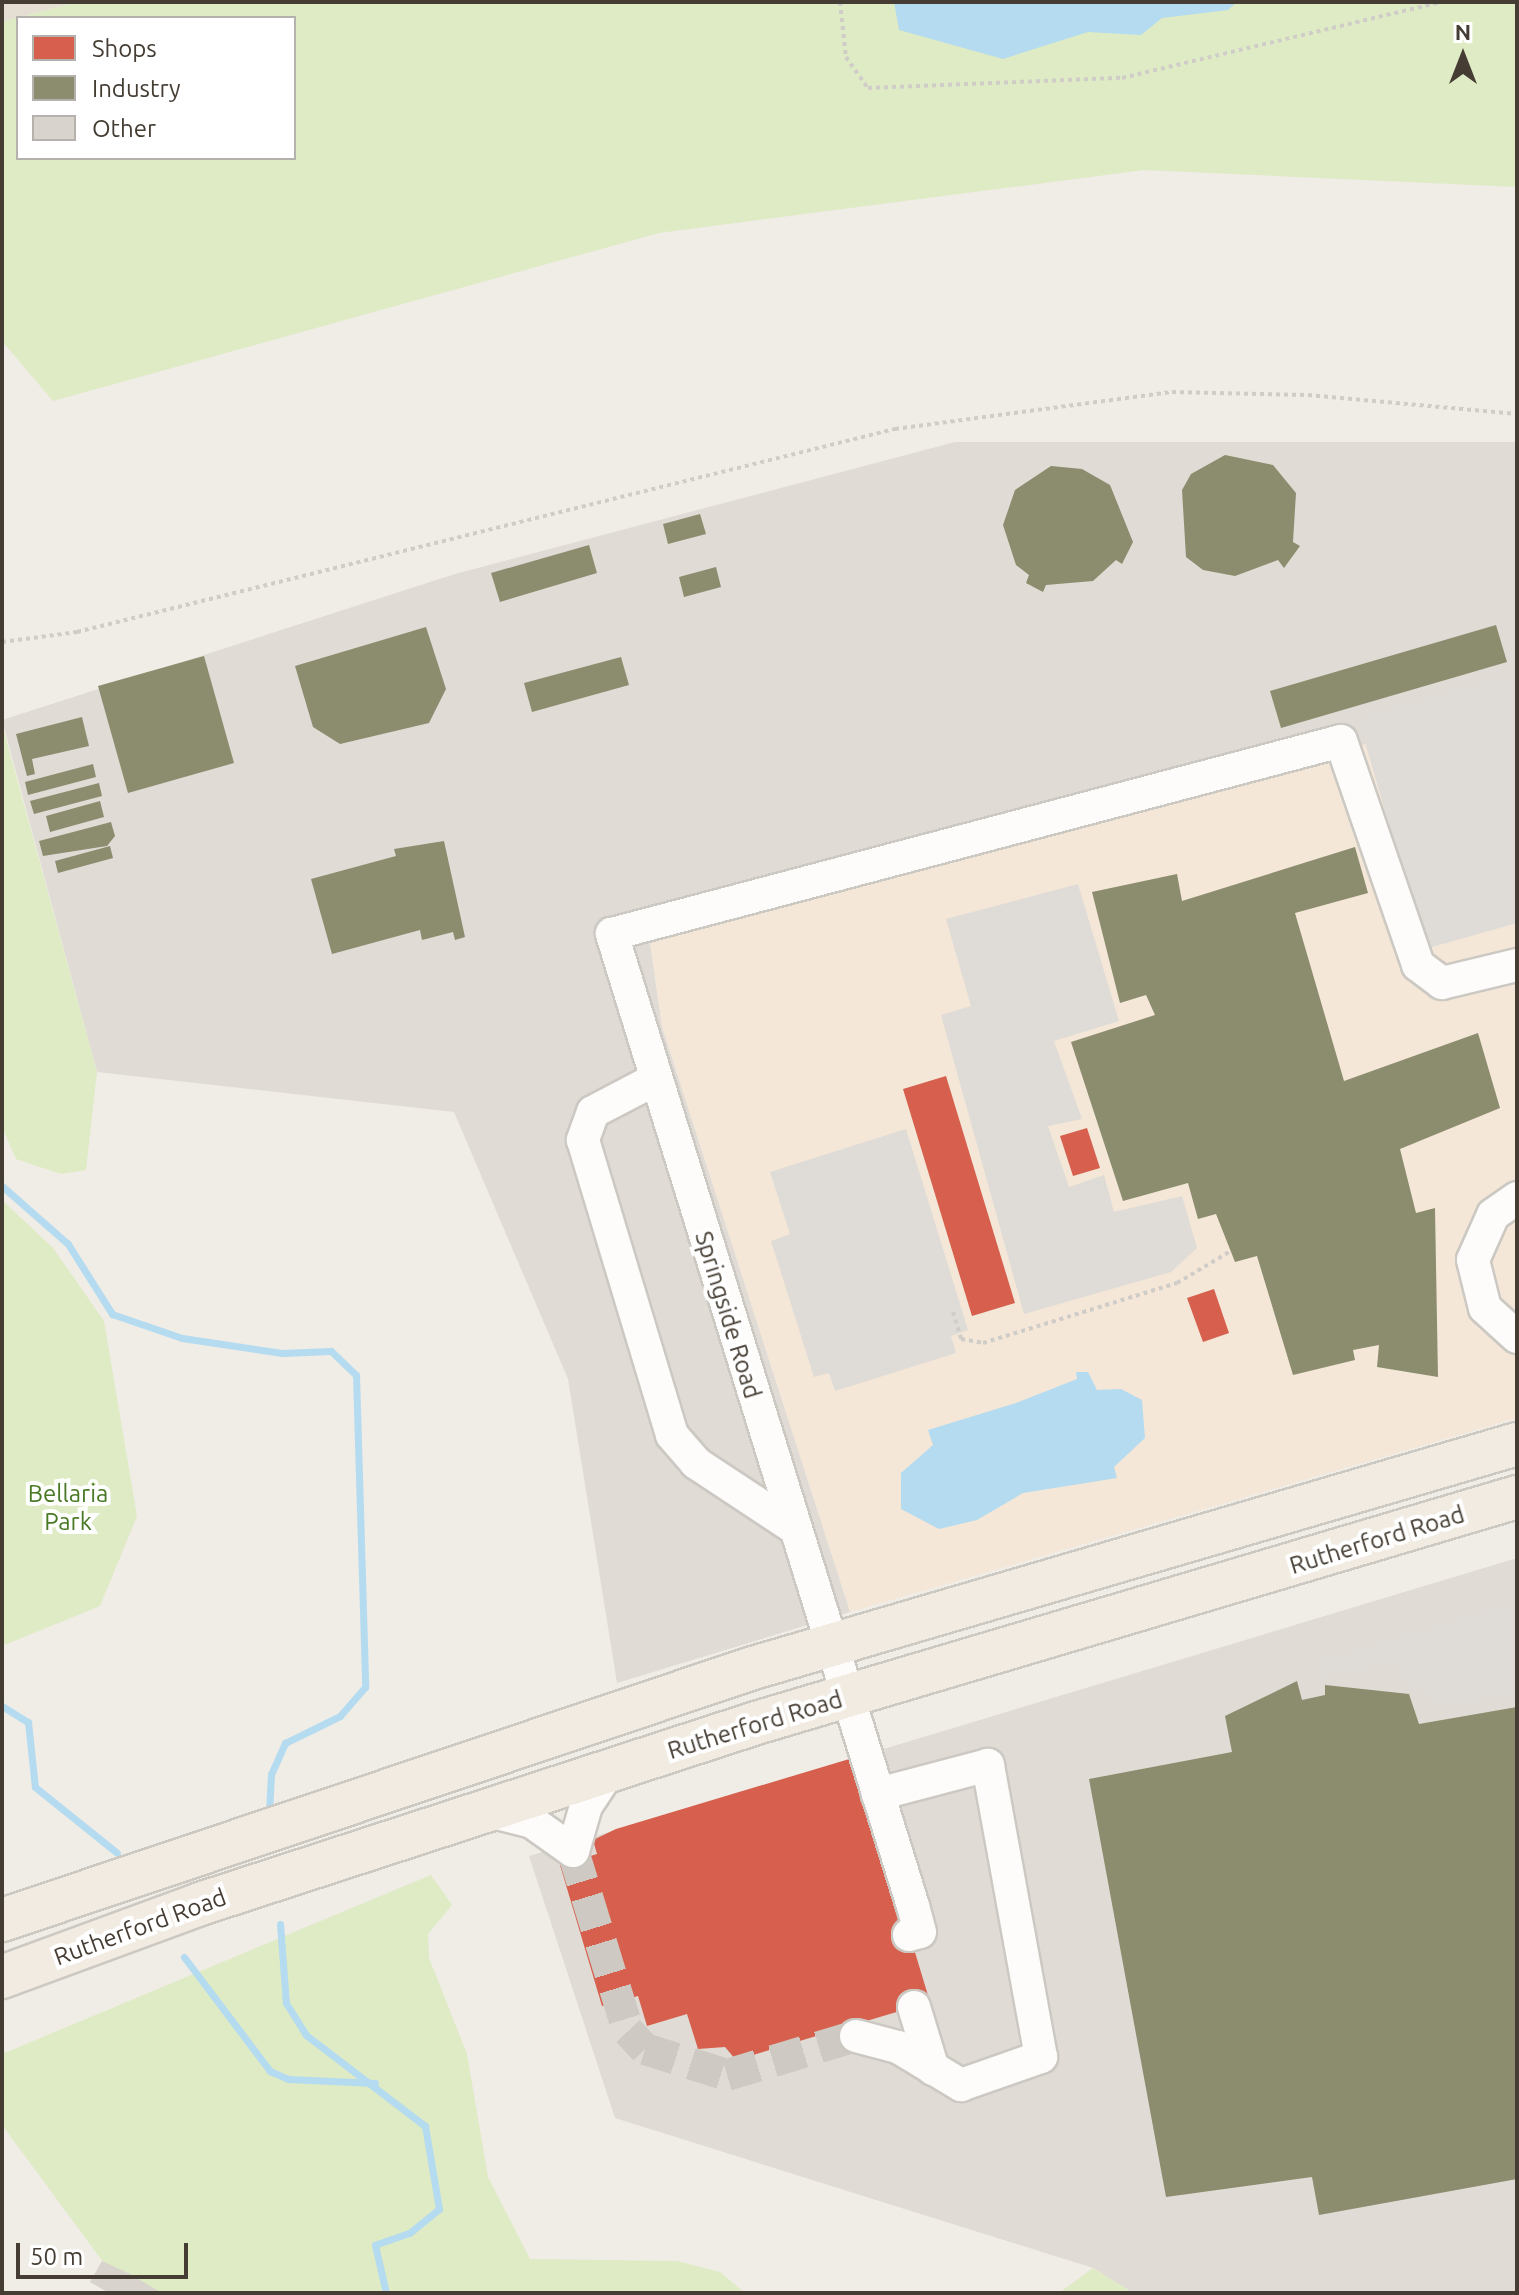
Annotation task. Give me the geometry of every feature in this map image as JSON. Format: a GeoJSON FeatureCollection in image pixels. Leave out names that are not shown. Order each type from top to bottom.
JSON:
{"type":"FeatureCollection","features":[{"type":"Feature","properties":{"kind":"main road"},"geometry":{"type":"LineString","coordinates":[[2,1920],[368,1792],[830,1646],[1517,1444]]}},
{"type":"Feature","properties":{"kind":"main road","name":"Rutherford Road"},"geometry":{"type":"LineString","coordinates":[[2,1977],[609,1771],[845,1697],[1517,1497]]}},
{"type":"Feature","properties":{"kind":"lane","name":"Springside Road"},"geometry":{"type":"LineString","coordinates":[[909,1935],[920,1932],[612,934],[1341,741],[1418,965],[1442,983],[1517,965]]}},
{"type":"Feature","properties":{"kind":"lane"},"geometry":{"type":"LineString","coordinates":[[656,1079],[593,1112],[583,1140],[663,1406],[672,1435],[696,1463],[793,1527]]}},
{"type":"Feature","properties":{"kind":"lane"},"geometry":{"type":"LineString","coordinates":[[1517,1198],[1493,1215],[1473,1260],[1485,1308],[1517,1337]]}},
{"type":"Feature","properties":{"kind":"lane"},"geometry":{"type":"LineString","coordinates":[[856,2036],[898,2047],[947,2080],[977,2084],[1041,2057],[988,1765],[878,1794]]}},
{"type":"Feature","properties":{"kind":"lane"},"geometry":{"type":"LineString","coordinates":[[489,1811],[532,1822],[573,1851],[586,1806],[609,1771]]}},
{"type":"Feature","properties":{"kind":"lane"},"geometry":{"type":"LineString","coordinates":[[914,2007],[933,2069]]}},
{"type":"Feature","properties":{"kind":"path"},"geometry":{"type":"LineString","coordinates":[[840,2],[846,57],[868,88],[1122,78],[1442,2]]}},
{"type":"Feature","properties":{"kind":"path"},"geometry":{"type":"LineString","coordinates":[[2,642],[77,632],[895,429],[1172,392],[1308,395],[1517,414]]}},
{"type":"Feature","properties":{"kind":"path"},"geometry":{"type":"LineString","coordinates":[[953,1312],[961,1339],[983,1343],[1177,1283],[1231,1251]]}},
{"type":"Feature","properties":{"kind":"shaded area"},"geometry":{"type":"Polygon","coordinates":[[[2,2],[77,2],[16,16],[2,22],[2,2]]]}},
{"type":"Feature","properties":{"kind":"shaded area"},"geometry":{"type":"Polygon","coordinates":[[[955,442],[1517,442],[1517,702],[650,943],[662,1027],[850,1612],[617,1683],[568,1379],[454,1112],[97,1072],[2,720],[455,574],[955,442]]]}},
{"type":"Feature","properties":{"kind":"shaded area"},"geometry":{"type":"Polygon","coordinates":[[[1509,675],[1517,702],[1517,923],[1425,949],[1358,718],[1509,675]]]}},
{"type":"Feature","properties":{"kind":"shaded area"},"geometry":{"type":"Polygon","coordinates":[[[1517,702],[1517,1418],[850,1612],[662,1027],[650,943],[1517,702]]]}},
{"type":"Feature","properties":{"kind":"shaded area"},"geometry":{"type":"Polygon","coordinates":[[[1078,884],[1119,1021],[1054,1041],[1082,1119],[1048,1126],[1069,1187],[1104,1175],[1114,1212],[1182,1196],[1197,1248],[1171,1272],[1024,1314],[941,1015],[971,1006],[946,919],[1078,884]]]}},
{"type":"Feature","properties":{"kind":"shaded area"},"geometry":{"type":"Polygon","coordinates":[[[906,1129],[968,1330],[951,1336],[956,1353],[835,1391],[829,1373],[814,1377],[771,1241],[790,1234],[770,1172],[906,1129]]]}},
{"type":"Feature","properties":{"kind":"shaded area"},"geometry":{"type":"Polygon","coordinates":[[[1517,1558],[1517,2293],[1133,2293],[1093,2268],[615,2118],[529,1856],[1517,1558]]]}},
{"type":"Feature","properties":{"kind":"shaded area"},"geometry":{"type":"Polygon","coordinates":[[[1517,1602],[1517,1694],[1445,1706],[1406,1684],[1399,1661],[1323,1678],[1316,1662],[1517,1602]]]}},
{"type":"Feature","properties":{"kind":"green space"},"geometry":{"type":"Polygon","coordinates":[[[77,2],[1517,2],[1517,187],[1144,170],[659,233],[53,401],[2,341],[2,22],[16,18],[16,160],[296,160],[296,16],[24,16],[77,2]]]}},
{"type":"Feature","properties":{"kind":"green space"},"geometry":{"type":"Polygon","coordinates":[[[2,724],[97,1072],[86,1170],[61,1174],[16,1159],[2,1127],[2,724]]]}},
{"type":"Feature","properties":{"kind":"green space","name":"Bellaria Park"},"geometry":{"type":"Polygon","coordinates":[[[2,1200],[53,1248],[104,1321],[137,1516],[100,1606],[2,1646],[2,1200]]]}},
{"type":"Feature","properties":{"kind":"green space"},"geometry":{"type":"Polygon","coordinates":[[[431,1875],[452,1905],[428,1934],[429,1958],[467,2054],[488,2177],[530,2259],[677,2261],[720,2272],[745,2293],[126,2293],[2,2125],[2,2054],[431,1875]]]}},
{"type":"Feature","properties":{"kind":"green space"},"geometry":{"type":"Polygon","coordinates":[[[1093,2268],[1133,2293],[1059,2293],[1093,2268]]]}},
{"type":"Feature","properties":{"kind":"water"},"geometry":{"type":"Polygon","coordinates":[[[894,2],[1237,2],[1228,10],[1162,18],[1141,35],[1088,32],[1003,59],[899,30],[894,2]]]}},
{"type":"Feature","properties":{"kind":"water"},"geometry":{"type":"Polygon","coordinates":[[[1076,1372],[1088,1372],[1097,1390],[1121,1389],[1142,1400],[1145,1438],[1114,1467],[1117,1478],[1023,1493],[977,1520],[939,1529],[901,1509],[901,1473],[933,1445],[928,1430],[1016,1403],[1077,1379],[1076,1372]]]}},
{"type":"Feature","properties":{"kind":"building: Shops"},"geometry":{"type":"Polygon","coordinates":[[[946,1076],[1015,1303],[972,1316],[903,1089],[946,1076]]]}},
{"type":"Feature","properties":{"kind":"building: Shops"},"geometry":{"type":"Polygon","coordinates":[[[1087,1128],[1100,1168],[1073,1176],[1060,1136],[1087,1128]]]}},
{"type":"Feature","properties":{"kind":"building: Shops"},"geometry":{"type":"Polygon","coordinates":[[[1214,1289],[1229,1333],[1203,1342],[1187,1298],[1214,1289]]]}},
{"type":"Feature","properties":{"kind":"building: Shops"},"geometry":{"type":"Polygon","coordinates":[[[856,1757],[930,2002],[736,2060],[725,2047],[698,2049],[687,2014],[647,2026],[638,1996],[602,2006],[560,1865],[597,1854],[593,1840],[616,1829],[856,1757]]]}},
{"type":"Feature","properties":{"kind":"building: Industry"},"geometry":{"type":"Polygon","coordinates":[[[1225,455],[1273,465],[1296,493],[1293,542],[1300,546],[1284,568],[1278,560],[1235,576],[1203,570],[1186,557],[1182,490],[1191,474],[1225,455]]]}},
{"type":"Feature","properties":{"kind":"building: Industry"},"geometry":{"type":"Polygon","coordinates":[[[1051,466],[1082,469],[1110,485],[1133,542],[1122,564],[1116,560],[1093,581],[1046,585],[1043,592],[1026,583],[1029,575],[1016,565],[1003,525],[1015,490],[1051,466]]]}},
{"type":"Feature","properties":{"kind":"building: Industry"},"geometry":{"type":"Polygon","coordinates":[[[700,514],[706,534],[668,544],[663,524],[700,514]]]}},
{"type":"Feature","properties":{"kind":"building: Industry"},"geometry":{"type":"Polygon","coordinates":[[[589,545],[597,573],[500,602],[491,573],[589,545]]]}},
{"type":"Feature","properties":{"kind":"building: Industry"},"geometry":{"type":"Polygon","coordinates":[[[716,567],[721,587],[684,597],[679,577],[716,567]]]}},
{"type":"Feature","properties":{"kind":"building: Industry"},"geometry":{"type":"Polygon","coordinates":[[[1496,625],[1507,662],[1281,728],[1270,691],[1496,625]]]}},
{"type":"Feature","properties":{"kind":"building: Industry"},"geometry":{"type":"Polygon","coordinates":[[[426,627],[446,689],[429,723],[340,744],[313,727],[295,666],[426,627]]]}},
{"type":"Feature","properties":{"kind":"building: Industry"},"geometry":{"type":"Polygon","coordinates":[[[204,656],[234,763],[128,793],[98,686],[204,656]]]}},
{"type":"Feature","properties":{"kind":"building: Industry"},"geometry":{"type":"Polygon","coordinates":[[[621,657],[629,685],[532,712],[524,683],[621,657]]]}},
{"type":"Feature","properties":{"kind":"building: Industry"},"geometry":{"type":"Polygon","coordinates":[[[82,717],[89,746],[32,759],[35,774],[27,776],[16,734],[82,717]]]}},
{"type":"Feature","properties":{"kind":"building: Industry"},"geometry":{"type":"Polygon","coordinates":[[[93,764],[96,777],[28,795],[25,782],[93,764]]]}},
{"type":"Feature","properties":{"kind":"building: Industry"},"geometry":{"type":"Polygon","coordinates":[[[99,783],[102,796],[34,814],[30,801],[99,783]]]}},
{"type":"Feature","properties":{"kind":"building: Industry"},"geometry":{"type":"Polygon","coordinates":[[[100,801],[104,817],[50,832],[46,816],[100,801]]]}},
{"type":"Feature","properties":{"kind":"building: Industry"},"geometry":{"type":"Polygon","coordinates":[[[111,822],[115,836],[107,846],[43,856],[39,841],[111,822]]]}},
{"type":"Feature","properties":{"kind":"building: Industry"},"geometry":{"type":"Polygon","coordinates":[[[444,841],[465,937],[455,940],[453,932],[422,940],[420,930],[332,954],[311,879],[396,856],[394,849],[444,841]]]}},
{"type":"Feature","properties":{"kind":"building: Industry"},"geometry":{"type":"Polygon","coordinates":[[[110,846],[113,858],[58,873],[55,861],[110,846]]]}},
{"type":"Feature","properties":{"kind":"building: Industry"},"geometry":{"type":"Polygon","coordinates":[[[1355,847],[1368,893],[1295,913],[1344,1081],[1478,1033],[1500,1108],[1400,1149],[1416,1213],[1435,1208],[1438,1377],[1377,1367],[1379,1345],[1353,1350],[1355,1360],[1293,1375],[1257,1256],[1235,1262],[1216,1214],[1198,1219],[1188,1183],[1123,1201],[1071,1042],[1155,1015],[1146,995],[1120,1003],[1092,892],[1177,874],[1182,901],[1355,847]]]}},
{"type":"Feature","properties":{"kind":"building: Industry"},"geometry":{"type":"Polygon","coordinates":[[[1297,1681],[1302,1700],[1325,1695],[1325,1685],[1409,1694],[1419,1724],[1517,1707],[1517,2179],[1319,2215],[1312,2177],[1166,2197],[1089,1779],[1232,1752],[1225,1716],[1297,1681]]]}},
{"type":"Feature","properties":{"kind":"building: Other"},"geometry":{"type":"Polygon","coordinates":[[[102,2261],[162,2293],[109,2293],[90,2282],[102,2261]]]}},
{"type":"Feature","properties":{"kind":"waterway"},"geometry":{"type":"LineString","coordinates":[[2,1186],[68,1244],[112,1314],[182,1338],[282,1353],[331,1351],[356,1375],[365,1687],[340,1716],[285,1743],[271,1774],[269,1808]]}},
{"type":"Feature","properties":{"kind":"waterway"},"geometry":{"type":"LineString","coordinates":[[2,1706],[28,1722],[35,1787],[117,1853]]}},
{"type":"Feature","properties":{"kind":"waterway"},"geometry":{"type":"LineString","coordinates":[[280,1924],[286,2003],[306,2035],[425,2126],[439,2209],[409,2233],[375,2245],[386,2293]]}},
{"type":"Feature","properties":{"kind":"waterway"},"geometry":{"type":"LineString","coordinates":[[184,1957],[270,2071],[288,2079],[375,2083]]}},
{"type":"Feature","properties":{"kind":"tunnel"},"geometry":{"type":"LineString","coordinates":[[573,1851],[628,2031],[645,2049],[727,2075],[856,2036]]}}]}
